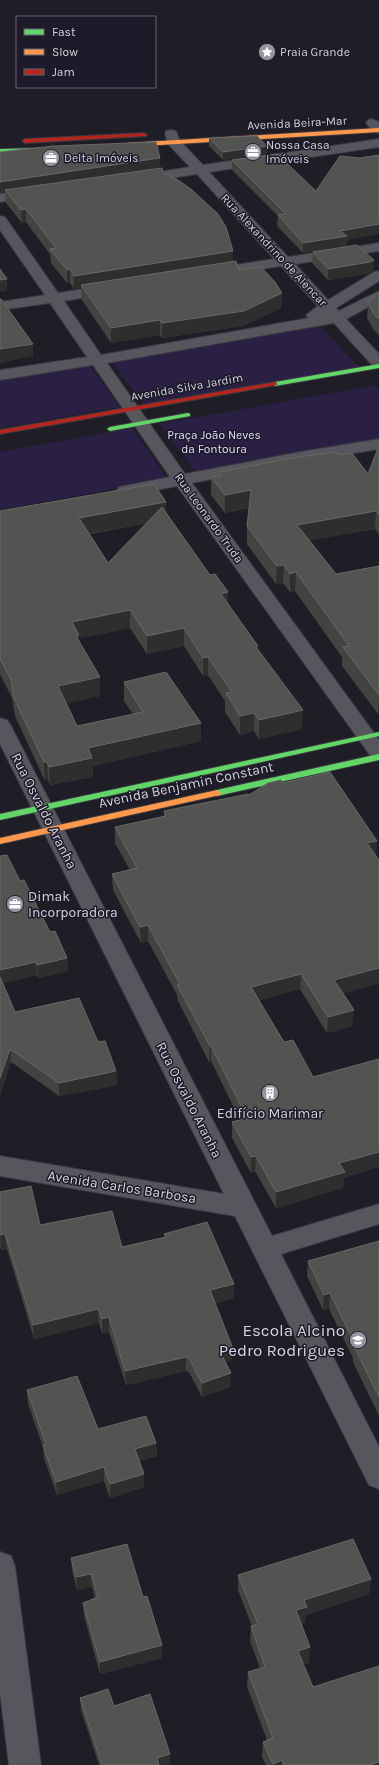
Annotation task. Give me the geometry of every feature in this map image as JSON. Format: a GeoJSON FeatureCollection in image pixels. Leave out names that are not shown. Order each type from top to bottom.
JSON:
{"type":"FeatureCollection","features":[{"type":"Feature","properties":{"kind":"street","name":"Avenida Beira-Mar"},"geometry":{"type":"LineString","coordinates":[[0,151],[172,138],[377,126]]}},
{"type":"Feature","properties":{"kind":"street","name":"Avenida Beira-Mar"},"geometry":{"type":"LineString","coordinates":[[0,143],[172,138]]}},
{"type":"Feature","properties":{"kind":"street","name":"Rua Alexandrino de Alencar"},"geometry":{"type":"LineString","coordinates":[[172,138],[379,365]]}},
{"type":"Feature","properties":{"kind":"street"},"geometry":{"type":"LineString","coordinates":[[123,181],[379,143]]}},
{"type":"Feature","properties":{"kind":"street"},"geometry":{"type":"LineString","coordinates":[[0,198],[46,192]]}},
{"type":"Feature","properties":{"kind":"street","name":"Rua Leonardo Truda"},"geometry":{"type":"LineString","coordinates":[[0,220],[181,480],[373,735],[379,754]]}},
{"type":"Feature","properties":{"kind":"street"},"geometry":{"type":"LineString","coordinates":[[192,276],[379,247]]}},
{"type":"Feature","properties":{"kind":"street"},"geometry":{"type":"LineString","coordinates":[[294,326],[379,275]]}},
{"type":"Feature","properties":{"kind":"street"},"geometry":{"type":"LineString","coordinates":[[0,306],[123,287]]}},
{"type":"Feature","properties":{"kind":"street"},"geometry":{"type":"LineString","coordinates":[[0,375],[97,360],[337,318],[379,295]]}},
{"type":"Feature","properties":{"kind":"street","name":"Avenida Silva Jardim"},"geometry":{"type":"LineString","coordinates":[[98,431],[137,416],[379,365]]}},
{"type":"Feature","properties":{"kind":"street","name":"Avenida Silva Jardim"},"geometry":{"type":"LineString","coordinates":[[0,432],[137,416],[196,414]]}},
{"type":"Feature","properties":{"kind":"street"},"geometry":{"type":"LineString","coordinates":[[113,494],[379,444]]}},
{"type":"Feature","properties":{"kind":"street","name":"Rua Osvaldo Aranha"},"geometry":{"type":"LineString","coordinates":[[0,724],[379,1476]]}},
{"type":"Feature","properties":{"kind":"street","name":"Avenida Benjamin Constant"},"geometry":{"type":"LineString","coordinates":[[0,841],[47,818],[373,735]]}},
{"type":"Feature","properties":{"kind":"street","name":"Avenida Benjamin Constant"},"geometry":{"type":"LineString","coordinates":[[0,817],[47,818],[379,758]]}},
{"type":"Feature","properties":{"kind":"street","name":"Avenida Carlos Barbosa"},"geometry":{"type":"LineString","coordinates":[[0,1166],[243,1207]]}},
{"type":"Feature","properties":{"kind":"street"},"geometry":{"type":"LineString","coordinates":[[264,1248],[379,1214]]}},
{"type":"Feature","properties":{"kind":"street"},"geometry":{"type":"LineString","coordinates":[[0,1566],[25,1765]]}},
{"type":"Feature","properties":{"kind":"green space","name":"Praça João Neves da Fontoura"},"geometry":{"type":"Polygon","coordinates":[[[319,325],[359,367],[144,405],[111,361],[319,325]]]}},
{"type":"Feature","properties":{"kind":"green space"},"geometry":{"type":"Polygon","coordinates":[[[90,365],[120,407],[0,428],[0,380],[90,365]]]}},
{"type":"Feature","properties":{"kind":"green space","name":"Praça João Neves da Fontoura"},"geometry":{"type":"Polygon","coordinates":[[[375,385],[379,390],[379,439],[197,474],[160,424],[375,385]]]}},
{"type":"Feature","properties":{"kind":"green space","name":"Praça João Neves da Fontoura"},"geometry":{"type":"Polygon","coordinates":[[[132,428],[168,479],[0,510],[0,452],[132,428]]]}},
{"type":"Feature","properties":{"kind":"building"},"geometry":{"type":"Polygon","coordinates":[[[257,136],[267,146],[223,152],[209,138],[257,136]]]}},
{"type":"Feature","properties":{"kind":"building"},"geometry":{"type":"Polygon","coordinates":[[[156,142],[160,158],[0,182],[0,152],[53,146],[156,142]]]}},
{"type":"Feature","properties":{"kind":"building"},"geometry":{"type":"Polygon","coordinates":[[[277,154],[316,191],[340,156],[360,158],[379,155],[379,224],[340,231],[347,236],[303,243],[278,215],[286,214],[232,160],[277,154]]]}},
{"type":"Feature","properties":{"kind":"building"},"geometry":{"type":"Polygon","coordinates":[[[162,168],[163,173],[178,180],[192,190],[218,214],[226,227],[233,251],[74,276],[70,269],[67,270],[50,249],[56,248],[26,209],[21,210],[5,190],[162,168]]]}},
{"type":"Feature","properties":{"kind":"building"},"geometry":{"type":"Polygon","coordinates":[[[357,245],[374,260],[328,269],[313,252],[357,245]]]}},
{"type":"Feature","properties":{"kind":"building"},"geometry":{"type":"Polygon","coordinates":[[[236,261],[239,270],[261,267],[275,282],[282,293],[244,311],[162,323],[160,320],[111,328],[81,285],[236,261]]]}},
{"type":"Feature","properties":{"kind":"building"},"geometry":{"type":"Polygon","coordinates":[[[0,269],[7,279],[0,280],[0,269]]]}},
{"type":"Feature","properties":{"kind":"building"},"geometry":{"type":"Polygon","coordinates":[[[379,292],[379,319],[374,314],[368,303],[379,292]]]}},
{"type":"Feature","properties":{"kind":"building"},"geometry":{"type":"Polygon","coordinates":[[[1,299],[33,344],[0,349],[1,299]]]}},
{"type":"Feature","properties":{"kind":"building"},"geometry":{"type":"Polygon","coordinates":[[[378,448],[379,515],[376,511],[297,525],[336,574],[379,566],[379,695],[343,647],[349,646],[296,572],[290,574],[284,565],[277,566],[247,526],[251,490],[225,495],[211,477],[222,475],[220,472],[291,458],[336,452],[339,455],[352,453],[368,474],[378,448]]]}},
{"type":"Feature","properties":{"kind":"building"},"geometry":{"type":"Polygon","coordinates":[[[154,484],[166,502],[79,518],[108,563],[162,507],[210,575],[215,574],[228,592],[221,594],[258,646],[256,647],[303,710],[259,720],[254,713],[240,716],[226,693],[232,692],[208,657],[203,658],[184,628],[147,636],[130,610],[72,622],[79,635],[76,636],[100,677],[58,686],[77,726],[143,712],[124,682],[166,672],[201,723],[88,748],[92,758],[49,767],[47,762],[44,762],[14,698],[11,680],[0,659],[0,511],[154,484]]]}},
{"type":"Feature","properties":{"kind":"building"},"geometry":{"type":"Polygon","coordinates":[[[330,772],[377,841],[367,843],[379,860],[379,968],[334,980],[354,1010],[328,1017],[301,974],[251,987],[284,1042],[293,1040],[313,1077],[379,1059],[379,1152],[339,1163],[345,1172],[276,1192],[256,1156],[251,1157],[232,1122],[247,1118],[211,1046],[177,985],[180,984],[148,925],[140,927],[112,874],[137,868],[115,827],[166,816],[164,811],[249,795],[268,783],[281,780],[283,783],[330,772]]]}},
{"type":"Feature","properties":{"kind":"building"},"geometry":{"type":"Polygon","coordinates":[[[7,855],[20,881],[24,880],[50,932],[55,931],[67,958],[37,965],[36,962],[0,970],[0,856],[7,855]]]}},
{"type":"Feature","properties":{"kind":"building"},"geometry":{"type":"Polygon","coordinates":[[[0,977],[15,1012],[79,998],[98,1042],[105,1041],[116,1071],[59,1083],[10,1049],[0,1078],[0,977]]]}},
{"type":"Feature","properties":{"kind":"building"},"geometry":{"type":"Polygon","coordinates":[[[31,1186],[40,1225],[112,1211],[122,1247],[166,1237],[164,1234],[207,1222],[234,1284],[210,1290],[232,1346],[219,1350],[231,1373],[202,1383],[189,1358],[186,1357],[125,1371],[109,1317],[102,1319],[98,1309],[33,1325],[5,1234],[0,1235],[0,1192],[31,1186]]]}},
{"type":"Feature","properties":{"kind":"building","name":"Escola Alcino Pedro Rodrigues"},"geometry":{"type":"Polygon","coordinates":[[[379,1241],[379,1397],[330,1293],[324,1295],[308,1261],[379,1241]]]}},
{"type":"Feature","properties":{"kind":"building"},"geometry":{"type":"Polygon","coordinates":[[[77,1376],[98,1429],[146,1416],[156,1443],[135,1449],[144,1474],[110,1484],[104,1467],[56,1482],[43,1445],[46,1444],[27,1390],[77,1376]]]}},
{"type":"Feature","properties":{"kind":"building"},"geometry":{"type":"Polygon","coordinates":[[[353,1539],[371,1579],[304,1600],[307,1607],[296,1610],[310,1647],[298,1651],[313,1687],[379,1666],[379,1762],[370,1765],[284,1765],[282,1760],[273,1764],[263,1742],[273,1738],[248,1672],[265,1667],[251,1626],[258,1624],[238,1575],[353,1539]]]}},
{"type":"Feature","properties":{"kind":"building"},"geometry":{"type":"Polygon","coordinates":[[[127,1544],[143,1597],[147,1596],[162,1645],[100,1662],[83,1603],[98,1597],[91,1574],[76,1577],[71,1558],[127,1544]]]}},
{"type":"Feature","properties":{"kind":"building"},"geometry":{"type":"Polygon","coordinates":[[[108,1689],[114,1706],[150,1694],[170,1754],[157,1758],[159,1765],[102,1765],[80,1698],[108,1689]]]}},
{"type":"Feature","properties":{"kind":"traffic: fast"},"geometry":{"type":"LineString","coordinates":[[0,151],[43,149]]}},
{"type":"Feature","properties":{"kind":"traffic: fast"},"geometry":{"type":"LineString","coordinates":[[275,384],[379,366]]}},
{"type":"Feature","properties":{"kind":"traffic: fast"},"geometry":{"type":"LineString","coordinates":[[110,429],[188,415]]}},
{"type":"Feature","properties":{"kind":"traffic: fast"},"geometry":{"type":"LineString","coordinates":[[0,817],[379,734]]}},
{"type":"Feature","properties":{"kind":"traffic: fast"},"geometry":{"type":"LineString","coordinates":[[217,793],[379,757]]}},
{"type":"Feature","properties":{"kind":"traffic: slow"},"geometry":{"type":"LineString","coordinates":[[127,145],[379,130]]}},
{"type":"Feature","properties":{"kind":"traffic: slow"},"geometry":{"type":"LineString","coordinates":[[0,841],[217,793]]}},
{"type":"Feature","properties":{"kind":"traffic: jam"},"geometry":{"type":"LineString","coordinates":[[25,141],[144,135]]}},
{"type":"Feature","properties":{"kind":"traffic: jam"},"geometry":{"type":"LineString","coordinates":[[0,432],[275,384]]}},
{"type":"Feature","properties":{"kind":"place","name":"Praia Grande"},"geometry":{"type":"Point","coordinates":[267,52]}},
{"type":"Feature","properties":{"kind":"place","name":"Nossa Casa Imóveis"},"geometry":{"type":"Point","coordinates":[253,152]}},
{"type":"Feature","properties":{"kind":"place","name":"Delta Imóveis"},"geometry":{"type":"Point","coordinates":[51,158]}},
{"type":"Feature","properties":{"kind":"place","name":"Dimak Incorporadora"},"geometry":{"type":"Point","coordinates":[15,904]}},
{"type":"Feature","properties":{"kind":"place","name":"Edifício Marimar"},"geometry":{"type":"Point","coordinates":[270,1093]}},
{"type":"Feature","properties":{"kind":"place","name":"Escola Alcino Pedro Rodrigues"},"geometry":{"type":"Point","coordinates":[358,1340]}}]}
